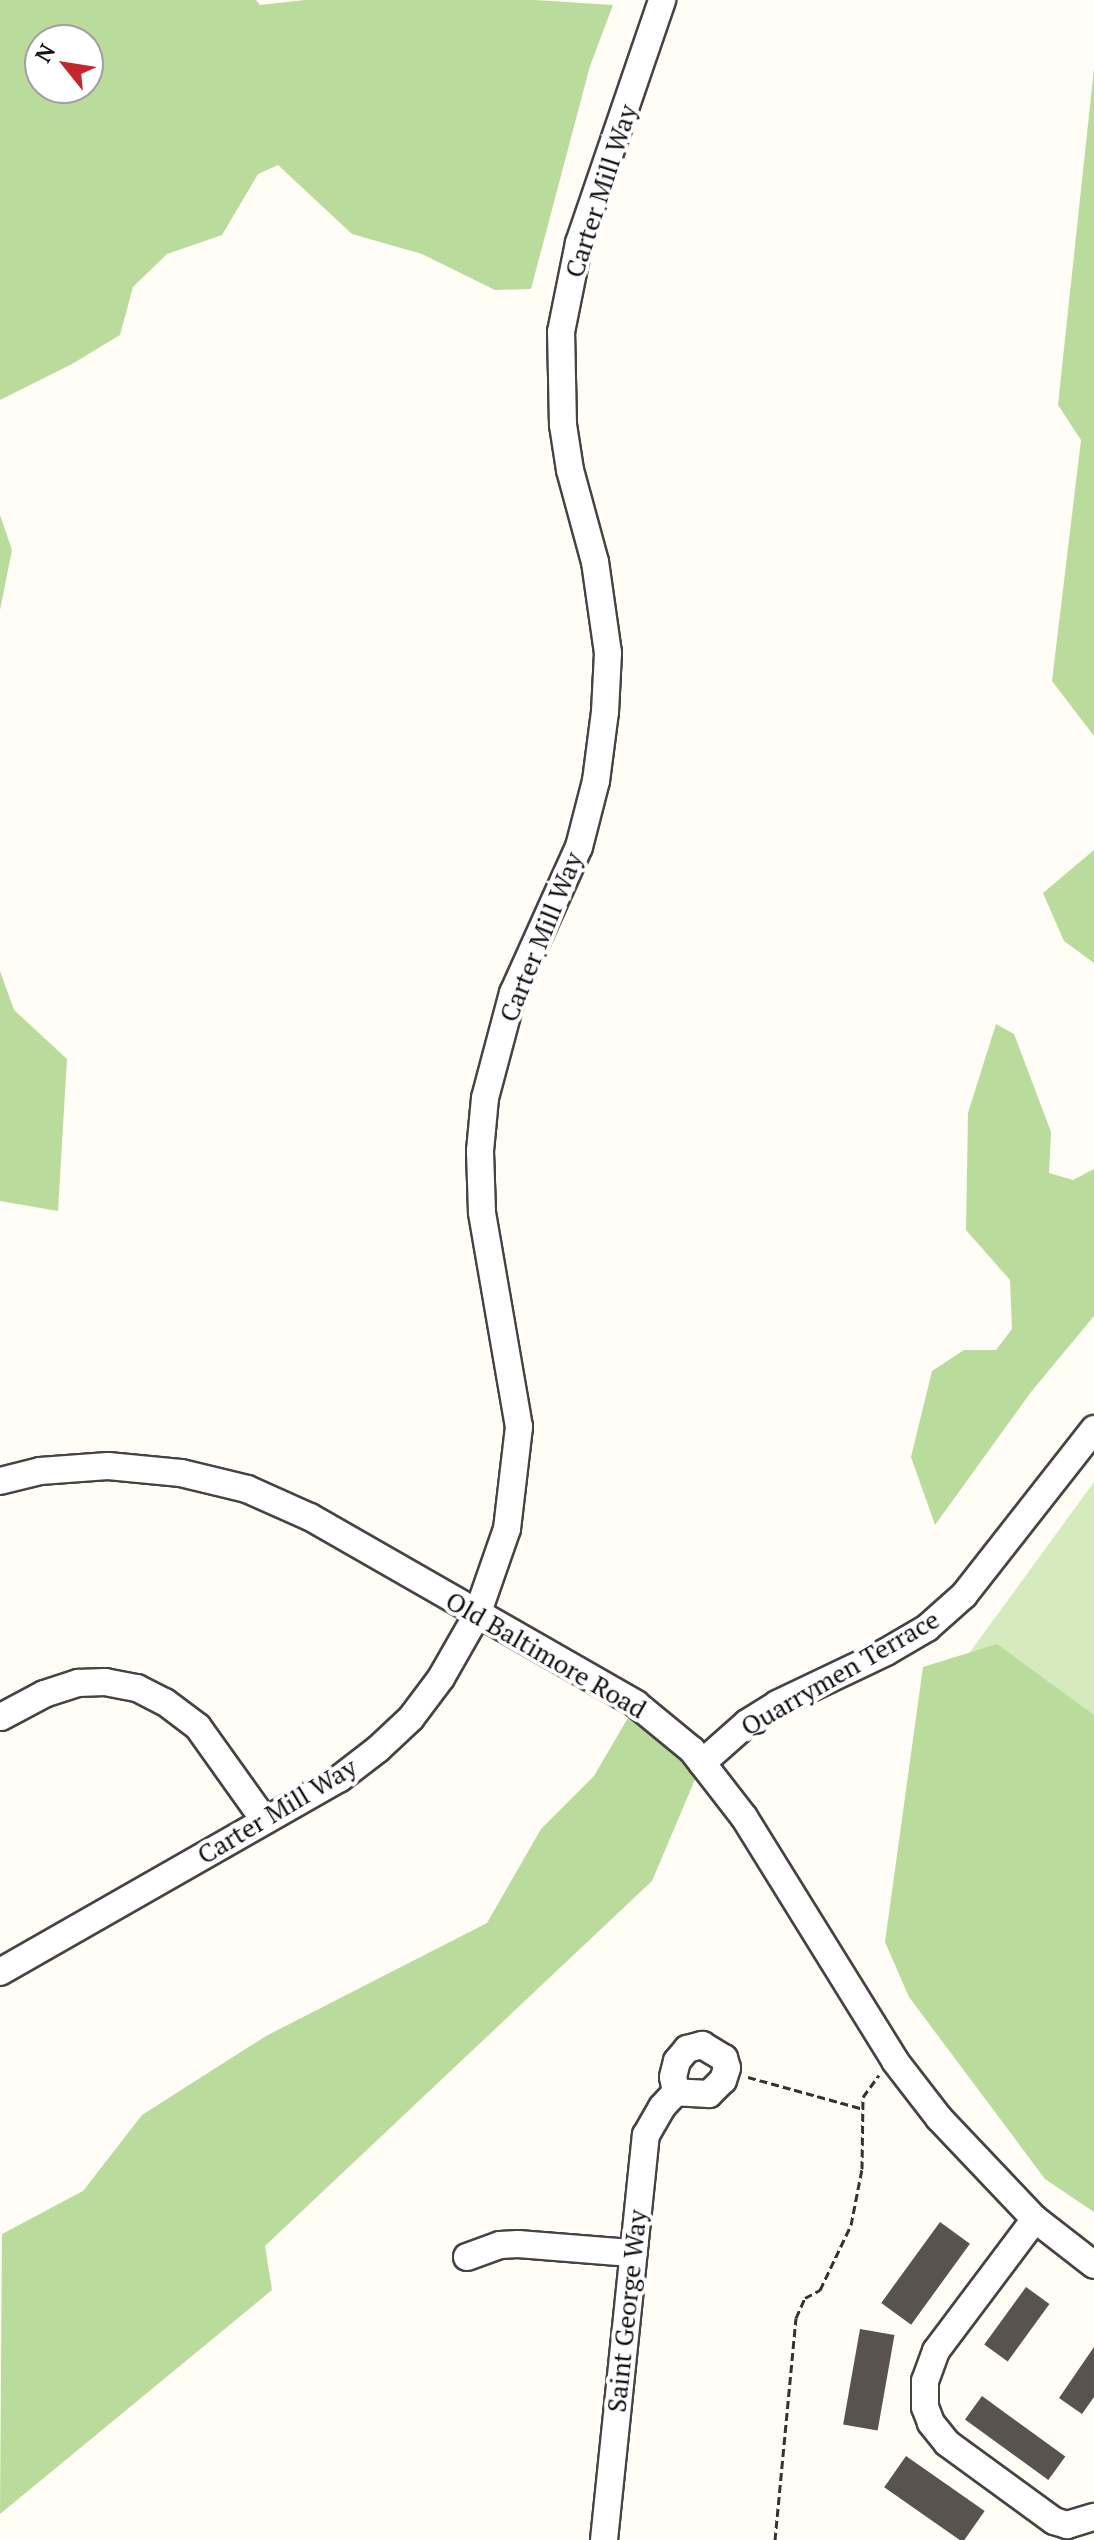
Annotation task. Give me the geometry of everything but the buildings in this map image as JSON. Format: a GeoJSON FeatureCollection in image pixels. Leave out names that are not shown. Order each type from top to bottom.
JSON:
{"type":"FeatureCollection","features":[{"type":"Feature","properties":{"kind":"street","name":"Carter Mill Way"},"geometry":{"type":"LineString","coordinates":[[0,1972],[339,1779],[411,1718],[441,1678],[477,1615],[507,1529],[519,1427],[482,1212],[480,1151],[485,1098],[513,993],[579,847],[596,781],[605,712],[608,653],[595,562],[570,470],[563,425],[561,332],[579,243],[662,0]]}},
{"type":"Feature","properties":{"kind":"street","name":"Quarrymen Terrace"},"geometry":{"type":"LineString","coordinates":[[702,1763],[747,1723],[777,1704],[886,1652],[927,1628],[964,1595],[1094,1429]]}},
{"type":"Feature","properties":{"kind":"street","name":"Old Baltimore Road"},"geometry":{"type":"LineString","coordinates":[[0,1481],[40,1471],[108,1466],[181,1473],[247,1489],[310,1517],[636,1704],[702,1763],[744,1817],[895,2061],[974,2158],[1035,2219],[1094,2265]]}},
{"type":"Feature","properties":{"kind":"street"},"geometry":{"type":"LineString","coordinates":[[1,1717],[44,1694],[78,1683],[105,1682],[137,1688],[165,1702],[198,1727],[265,1821]]}},
{"type":"Feature","properties":{"kind":"street","name":"Saint George Way"},"geometry":{"type":"LineString","coordinates":[[604,2540],[631,2253],[646,2135],[676,2092],[674,2069],[682,2054],[702,2045],[717,2051],[726,2062],[726,2073]]}},
{"type":"Feature","properties":{"kind":"street"},"geometry":{"type":"LineString","coordinates":[[676,2092],[709,2094],[726,2073]]}},
{"type":"Feature","properties":{"kind":"street"},"geometry":{"type":"LineString","coordinates":[[1035,2219],[936,2351],[925,2381],[925,2407],[931,2423],[947,2443],[1054,2521],[1067,2525],[1094,2517]]}},
{"type":"Feature","properties":{"kind":"street"},"geometry":{"type":"LineString","coordinates":[[467,2257],[500,2245],[518,2244],[631,2253]]}},
{"type":"Feature","properties":{"kind":"path"},"geometry":{"type":"LineString","coordinates":[[775,2540],[796,2318],[805,2298],[820,2290],[851,2225],[862,2169],[864,2091],[895,2061]]}},
{"type":"Feature","properties":{"kind":"path"},"geometry":{"type":"LineString","coordinates":[[726,2073],[863,2109]]}},
{"type":"Feature","properties":{"kind":"green space"},"geometry":{"type":"Polygon","coordinates":[[[0,0],[256,0],[260,5],[305,0],[535,0],[613,5],[590,66],[531,289],[495,290],[422,254],[352,234],[278,165],[258,174],[222,235],[167,254],[133,287],[120,335],[72,364],[0,400],[0,0]]]}},
{"type":"Feature","properties":{"kind":"green space"},"geometry":{"type":"Polygon","coordinates":[[[1094,68],[1094,736],[1052,681],[1081,440],[1058,405],[1094,68]]]}},
{"type":"Feature","properties":{"kind":"green space"},"geometry":{"type":"Polygon","coordinates":[[[0,515],[12,550],[0,610],[0,515]]]}},
{"type":"Feature","properties":{"kind":"green space"},"geometry":{"type":"Polygon","coordinates":[[[1094,850],[1094,963],[1064,941],[1043,893],[1094,850]]]}},
{"type":"Feature","properties":{"kind":"green space"},"geometry":{"type":"Polygon","coordinates":[[[0,971],[14,1010],[67,1059],[58,1211],[0,1201],[0,971]]]}},
{"type":"Feature","properties":{"kind":"green space"},"geometry":{"type":"Polygon","coordinates":[[[996,1024],[1014,1034],[1051,1132],[1049,1173],[1073,1180],[1094,1169],[1094,1316],[1031,1392],[935,1525],[911,1457],[932,1371],[964,1350],[996,1350],[1012,1329],[1010,1280],[966,1230],[968,1113],[996,1024]]]}},
{"type":"Feature","properties":{"kind":"green space"},"geometry":{"type":"Polygon","coordinates":[[[1094,1482],[1094,1746],[1077,1738],[970,1652],[1094,1482]]]}},
{"type":"Feature","properties":{"kind":"green space"},"geometry":{"type":"Polygon","coordinates":[[[997,1644],[1094,1715],[1094,2212],[1045,2179],[909,1997],[885,1942],[923,1667],[997,1644]]]}},
{"type":"Feature","properties":{"kind":"green space"},"geometry":{"type":"Polygon","coordinates":[[[636,1704],[702,1763],[652,1881],[265,2246],[272,2290],[0,2514],[2,2234],[83,2191],[142,2115],[266,2036],[487,1923],[541,1829],[594,1776],[636,1704]]]}}]}
